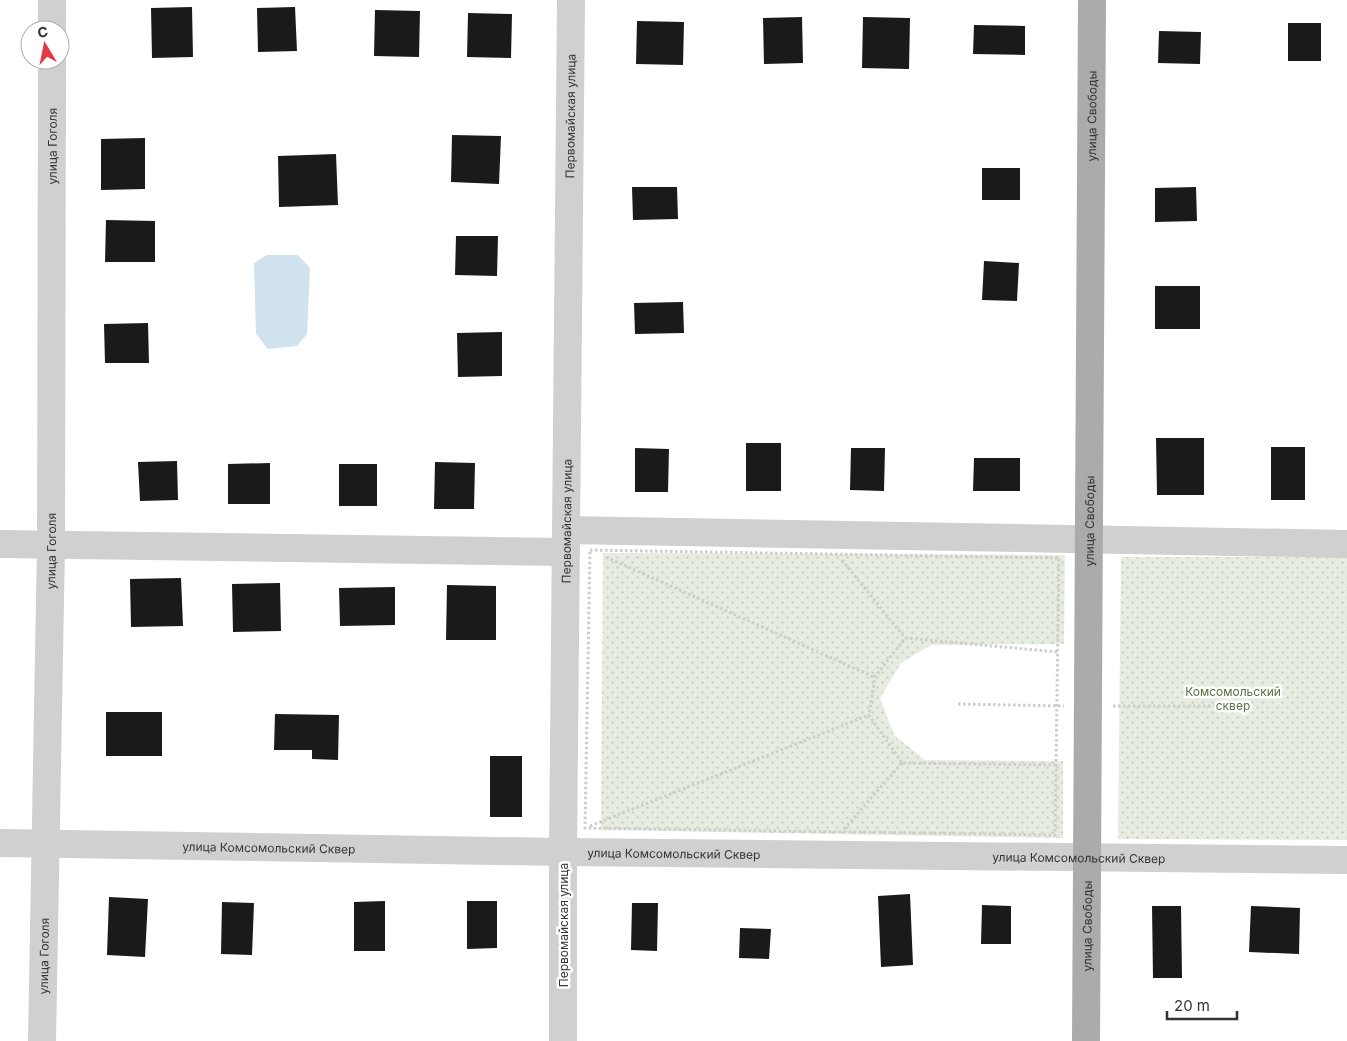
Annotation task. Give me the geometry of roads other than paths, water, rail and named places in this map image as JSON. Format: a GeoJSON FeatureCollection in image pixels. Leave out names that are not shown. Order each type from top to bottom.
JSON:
{"type":"FeatureCollection","features":[{"type":"Feature","properties":{"kind":"main road","name":"улица Свободы"},"geometry":{"type":"LineString","coordinates":[[1086,1041],[1092,0]]}},
{"type":"Feature","properties":{"kind":"street"},"geometry":{"type":"LineString","coordinates":[[52,0],[52,20]]}},
{"type":"Feature","properties":{"kind":"street","name":"Первомайская улица"},"geometry":{"type":"LineString","coordinates":[[563,1041],[563,852],[574,544],[571,0]]}},
{"type":"Feature","properties":{"kind":"street","name":"улица Гоголя"},"geometry":{"type":"LineString","coordinates":[[42,1041],[51,545],[52,70]]}},
{"type":"Feature","properties":{"kind":"street"},"geometry":{"type":"LineString","coordinates":[[0,544],[574,544],[1089,540],[1347,544]]}},
{"type":"Feature","properties":{"kind":"street","name":"улица Комсомольский Сквер"},"geometry":{"type":"LineString","coordinates":[[0,843],[563,852],[1347,860]]}},
{"type":"Feature","properties":{"kind":"water"},"geometry":{"type":"Polygon","coordinates":[[[267,255],[298,255],[310,268],[307,334],[297,346],[268,349],[256,334],[254,263],[267,255]]]}},
{"type":"Feature","properties":{"kind":"park label","name":"Комсомольский сквер"},"geometry":{"type":"Point","coordinates":[1233,698]}}]}
